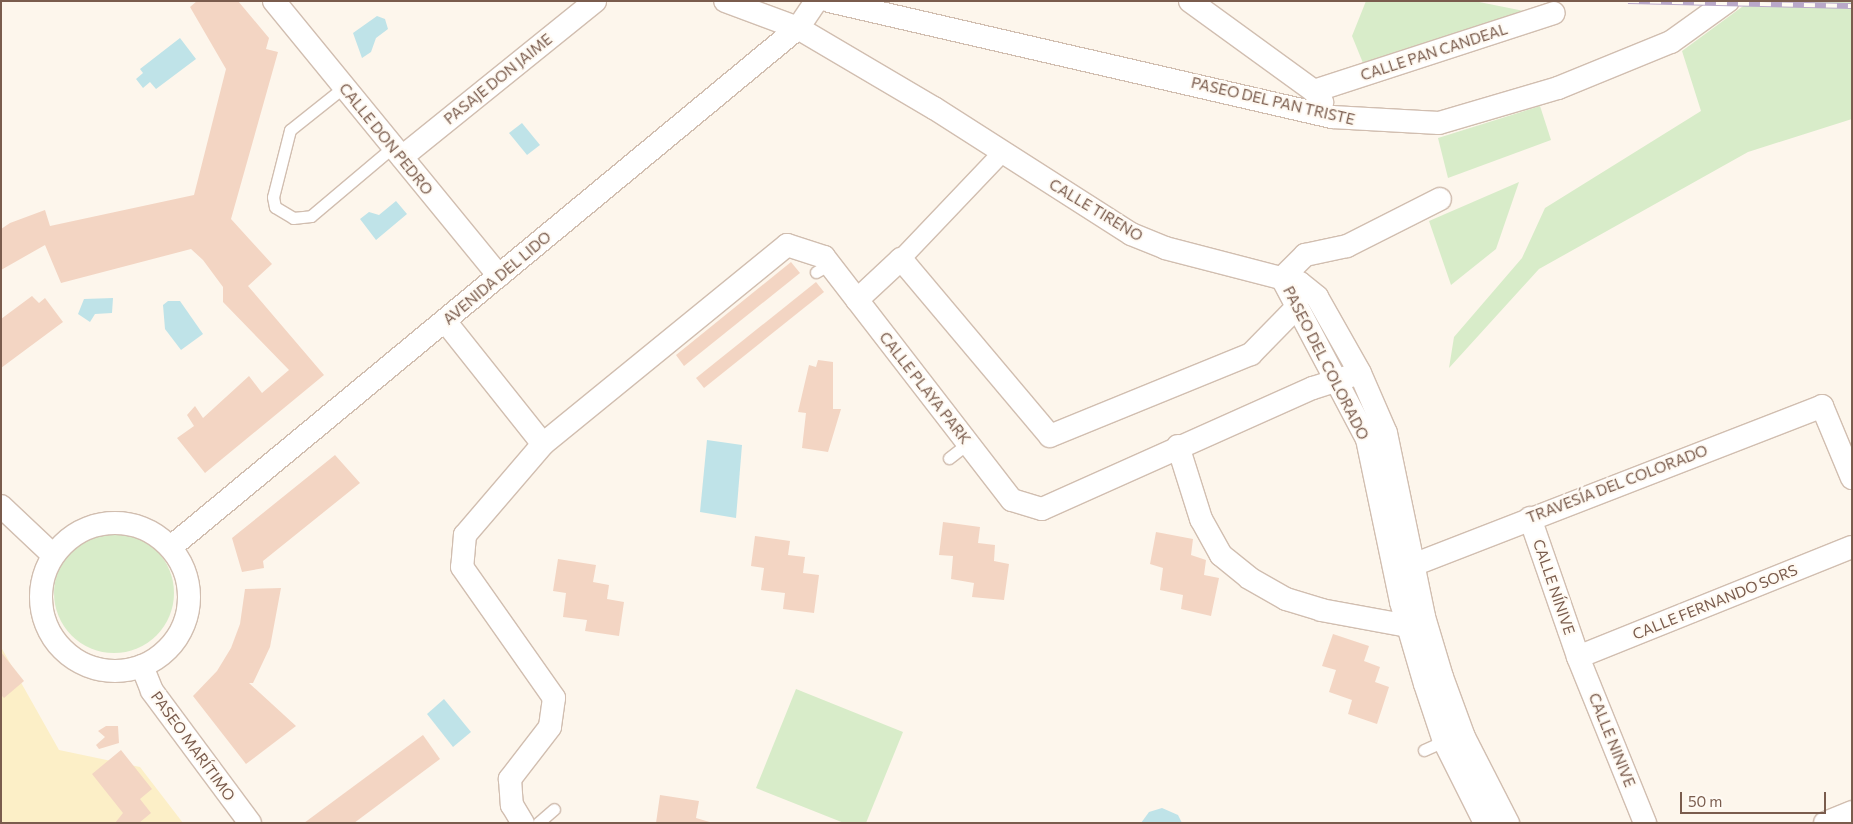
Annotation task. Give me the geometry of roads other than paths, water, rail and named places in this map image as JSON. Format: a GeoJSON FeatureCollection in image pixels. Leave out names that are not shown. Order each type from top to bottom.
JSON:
{"type":"FeatureCollection","features":[{"type":"Feature","properties":{"kind":"street","name":"CALLE DON PEDRO"},"geometry":{"type":"LineString","coordinates":[[274,1],[499,276]]}},
{"type":"Feature","properties":{"kind":"street","name":"PASAJE DON JAIME"},"geometry":{"type":"LineString","coordinates":[[398,152],[595,1]]}},
{"type":"Feature","properties":{"kind":"street","name":"CALLE TIRENO"},"geometry":{"type":"LineString","coordinates":[[725,1],[798,28],[1003,152],[1131,234],[1165,248],[1282,278]]}},
{"type":"Feature","properties":{"kind":"street","name":"AVENIDA DEL LIDO"},"geometry":{"type":"LineString","coordinates":[[171,547],[798,28],[816,1]]}},
{"type":"Feature","properties":{"kind":"street","name":"PASEO DEL PAN TRISTE"},"geometry":{"type":"LineString","coordinates":[[829,1],[1332,117],[1439,124],[1558,88],[1671,42],[1728,1]]}},
{"type":"Feature","properties":{"kind":"street"},"geometry":{"type":"LineString","coordinates":[[1190,1],[1314,91],[1332,117]]}},
{"type":"Feature","properties":{"kind":"street","name":"CALLE PAN CANDEAL"},"geometry":{"type":"LineString","coordinates":[[1314,91],[1554,13]]}},
{"type":"Feature","properties":{"kind":"street"},"geometry":{"type":"LineString","coordinates":[[857,300],[901,259],[1003,152]]}},
{"type":"Feature","properties":{"kind":"street"},"geometry":{"type":"LineString","coordinates":[[1282,278],[1305,255],[1347,246],[1440,198]]}},
{"type":"Feature","properties":{"kind":"street","name":"CALLE PLAYA PARK"},"geometry":{"type":"LineString","coordinates":[[523,823],[512,805],[510,779],[550,727],[554,698],[462,567],[465,535],[543,444],[787,245],[807,248],[823,268],[857,300],[1012,500],[1042,509],[1178,446],[1312,388],[1338,382],[1360,373]]}},
{"type":"Feature","properties":{"kind":"street"},"geometry":{"type":"LineString","coordinates":[[901,259],[1050,436],[1250,354],[1296,308]]}},
{"type":"Feature","properties":{"kind":"street","name":"PASEO DEL COLORADO"},"geometry":{"type":"LineString","coordinates":[[1282,278],[1296,308],[1338,382],[1366,439],[1408,626],[1444,741],[1485,823]]}},
{"type":"Feature","properties":{"kind":"street","name":"PASEO DEL COLORADO"},"geometry":{"type":"LineString","coordinates":[[1282,278],[1300,283],[1317,297],[1360,373],[1386,433],[1414,565],[1442,677],[1464,737],[1508,823]]}},
{"type":"Feature","properties":{"kind":"street"},"geometry":{"type":"LineString","coordinates":[[445,321],[543,444]]}},
{"type":"Feature","properties":{"kind":"street","name":"TRAVESÍA DEL COLORADO"},"geometry":{"type":"LineString","coordinates":[[1414,565],[1530,518],[1822,406],[1852,478]]}},
{"type":"Feature","properties":{"kind":"street"},"geometry":{"type":"LineString","coordinates":[[1178,446],[1201,519],[1221,555],[1275,602],[1408,626]]}},
{"type":"Feature","properties":{"kind":"street"},"geometry":{"type":"LineString","coordinates":[[1,506],[53,555]]}},
{"type":"Feature","properties":{"kind":"street","name":"CALLE NÍNIVE"},"geometry":{"type":"LineString","coordinates":[[1530,518],[1578,657]]}},
{"type":"Feature","properties":{"kind":"street"},"geometry":{"type":"LineString","coordinates":[[110,522],[137,525],[171,547],[186,576],[187,614],[169,648],[142,666],[98,670],[78,662],[53,639],[40,597],[53,555],[84,529],[110,522]]}},
{"type":"Feature","properties":{"kind":"street","name":"CALLE FERNANDO SORS"},"geometry":{"type":"LineString","coordinates":[[1578,657],[1852,547]]}},
{"type":"Feature","properties":{"kind":"street","name":"CALLE NINIVE"},"geometry":{"type":"LineString","coordinates":[[1578,657],[1645,823]]}},
{"type":"Feature","properties":{"kind":"street","name":"PASEO MARÍTIMO"},"geometry":{"type":"LineString","coordinates":[[142,666],[152,691],[250,823]]}},
{"type":"Feature","properties":{"kind":"street"},"geometry":{"type":"LineString","coordinates":[[1825,823],[1852,812]]}},
{"type":"Feature","properties":{"kind":"lane"},"geometry":{"type":"LineString","coordinates":[[344,87],[290,130],[273,197],[275,207],[293,218],[311,216],[398,152]]}},
{"type":"Feature","properties":{"kind":"lane"},"geometry":{"type":"LineString","coordinates":[[949,458],[968,443]]}},
{"type":"Feature","properties":{"kind":"lane"},"geometry":{"type":"LineString","coordinates":[[1424,750],[1444,741]]}},
{"type":"Feature","properties":{"kind":"lane"},"geometry":{"type":"LineString","coordinates":[[538,823],[554,809]]}},
{"type":"Feature","properties":{"kind":"water"},"geometry":{"type":"Polygon","coordinates":[[[377,16],[385,19],[388,29],[376,38],[371,52],[362,58],[353,33],[377,16]]]}},
{"type":"Feature","properties":{"kind":"water"},"geometry":{"type":"Polygon","coordinates":[[[180,38],[196,59],[156,89],[150,82],[143,88],[136,79],[143,73],[140,69],[180,38]]]}},
{"type":"Feature","properties":{"kind":"water"},"geometry":{"type":"Polygon","coordinates":[[[522,123],[540,145],[527,155],[509,133],[522,123]]]}},
{"type":"Feature","properties":{"kind":"water"},"geometry":{"type":"Polygon","coordinates":[[[396,201],[407,214],[376,240],[360,219],[369,212],[379,215],[396,201]]]}},
{"type":"Feature","properties":{"kind":"water"},"geometry":{"type":"Polygon","coordinates":[[[113,298],[112,313],[95,314],[90,322],[78,314],[84,299],[113,298]]]}},
{"type":"Feature","properties":{"kind":"water"},"geometry":{"type":"Polygon","coordinates":[[[168,301],[180,301],[203,334],[181,350],[165,329],[163,305],[168,301]]]}},
{"type":"Feature","properties":{"kind":"water"},"geometry":{"type":"Polygon","coordinates":[[[707,440],[742,445],[736,518],[700,512],[707,440]]]}},
{"type":"Feature","properties":{"kind":"water"},"geometry":{"type":"Polygon","coordinates":[[[444,699],[471,732],[453,747],[427,714],[444,699]]]}},
{"type":"Feature","properties":{"kind":"water"},"geometry":{"type":"Polygon","coordinates":[[[1162,808],[1178,815],[1182,823],[1141,823],[1149,812],[1162,808]]]}},
{"type":"Feature","properties":{"kind":"railway"},"geometry":{"type":"LineString","coordinates":[[1628,1],[1852,6]]}}]}
